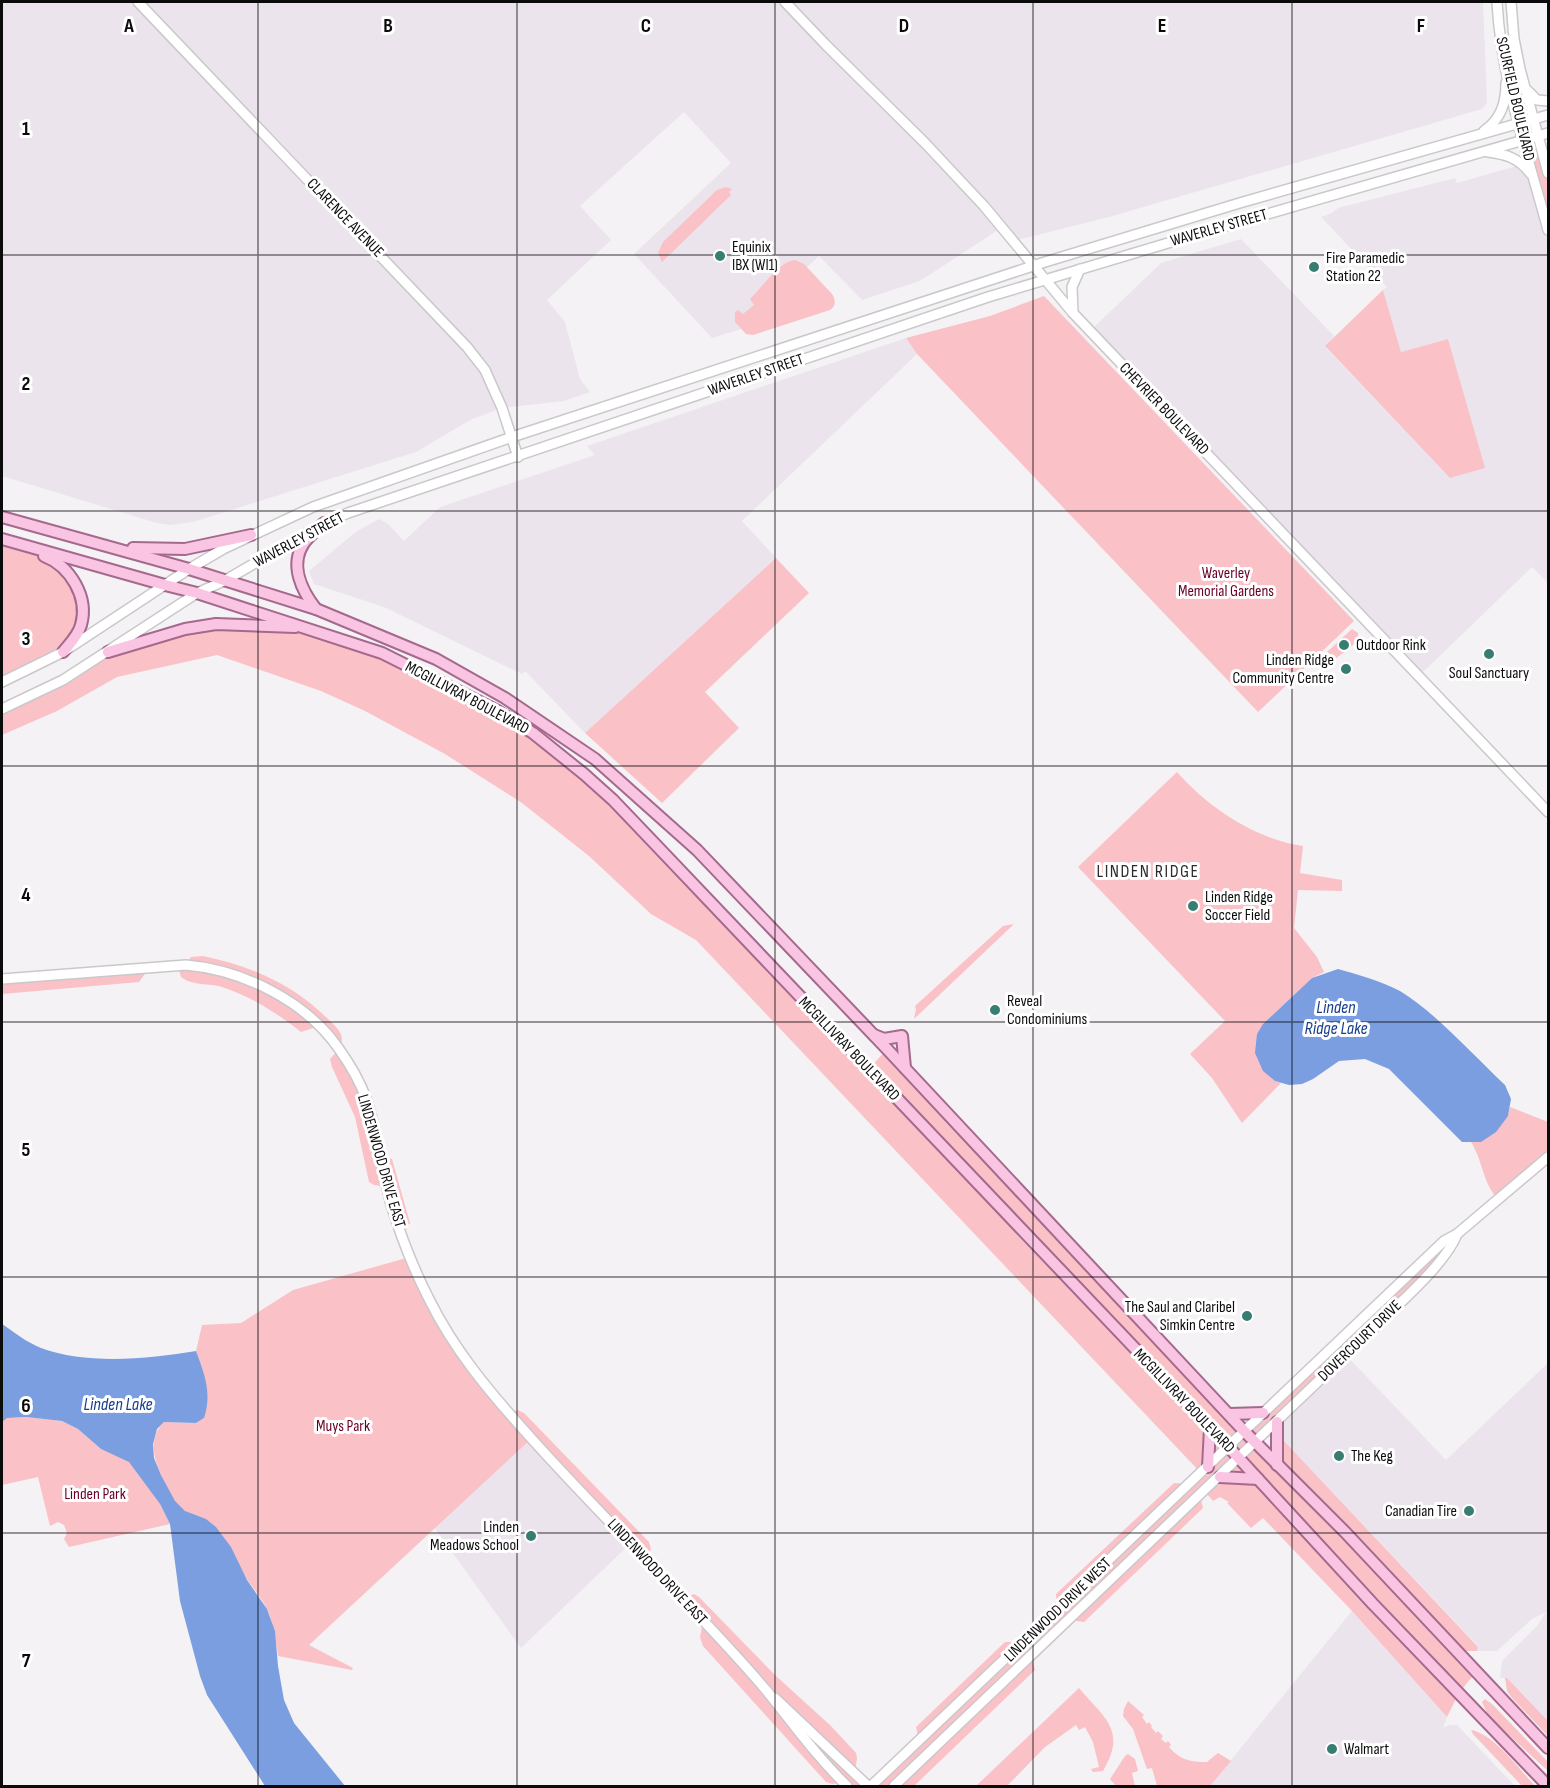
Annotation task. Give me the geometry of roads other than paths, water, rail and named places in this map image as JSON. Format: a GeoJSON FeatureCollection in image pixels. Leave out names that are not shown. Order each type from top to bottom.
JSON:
{"type":"FeatureCollection","features":[{"type":"Feature","properties":{"kind":"main road","name":"MCGILLIVRAY BOULEVARD"},"geometry":{"type":"LineString","coordinates":[[2,517],[189,568],[316,609],[436,659],[505,698],[595,759],[697,850],[905,1068],[1255,1443],[1349,1536],[1548,1749]]}},
{"type":"Feature","properties":{"kind":"main road"},"geometry":{"type":"LineString","coordinates":[[316,609],[307,597],[299,579],[297,561],[303,544],[324,523]]}},
{"type":"Feature","properties":{"kind":"main road"},"geometry":{"type":"LineString","coordinates":[[108,546],[185,549],[251,535]]}},
{"type":"Feature","properties":{"kind":"main road"},"geometry":{"type":"LineString","coordinates":[[2,539],[49,558],[70,576],[78,588],[83,610],[82,622],[75,637],[63,652]]}},
{"type":"Feature","properties":{"kind":"main road","name":"MCGILLIVRAY BOULEVARD"},"geometry":{"type":"LineString","coordinates":[[2,539],[198,593],[382,653],[496,710],[558,751],[613,800],[1548,1786]]}},
{"type":"Feature","properties":{"kind":"main road"},"geometry":{"type":"LineString","coordinates":[[108,652],[185,629],[216,624],[309,628]]}},
{"type":"Feature","properties":{"kind":"main road"},"geometry":{"type":"LineString","coordinates":[[873,1035],[884,1039],[902,1036],[905,1068]]}},
{"type":"Feature","properties":{"kind":"main road"},"geometry":{"type":"LineString","coordinates":[[1228,1414],[1263,1413]]}},
{"type":"Feature","properties":{"kind":"main road"},"geometry":{"type":"LineString","coordinates":[[1276,1422],[1277,1465]]}},
{"type":"Feature","properties":{"kind":"main road"},"geometry":{"type":"LineString","coordinates":[[1208,1467],[1210,1428]]}},
{"type":"Feature","properties":{"kind":"main road"},"geometry":{"type":"LineString","coordinates":[[1220,1477],[1258,1479]]}},
{"type":"Feature","properties":{"kind":"street","name":"CLARENCE AVENUE"},"geometry":{"type":"LineString","coordinates":[[138,2],[467,347],[485,370],[518,457]]}},
{"type":"Feature","properties":{"kind":"street","name":"CHEVRIER BOULEVARD"},"geometry":{"type":"LineString","coordinates":[[785,2],[825,45],[925,143],[984,206],[1073,313],[1548,812]]}},
{"type":"Feature","properties":{"kind":"street","name":"SCURFIELD BOULEVARD"},"geometry":{"type":"LineString","coordinates":[[1497,2],[1505,69],[1548,230]]}},
{"type":"Feature","properties":{"kind":"street","name":"SCURFIELD BOULEVARD"},"geometry":{"type":"LineString","coordinates":[[1510,2],[1514,39],[1534,119],[1544,134],[1548,173]]}},
{"type":"Feature","properties":{"kind":"street"},"geometry":{"type":"LineString","coordinates":[[1478,135],[1501,113],[1506,90],[1505,69]]}},
{"type":"Feature","properties":{"kind":"street"},"geometry":{"type":"LineString","coordinates":[[1526,87],[1537,100],[1548,102]]}},
{"type":"Feature","properties":{"kind":"street","name":"WAVERLEY STREET"},"geometry":{"type":"LineString","coordinates":[[2,682],[63,652],[189,568],[251,535],[313,507],[512,437],[1032,266],[1243,202],[1548,115]]}},
{"type":"Feature","properties":{"kind":"street","name":"WAVERLEY STREET"},"geometry":{"type":"LineString","coordinates":[[2,709],[32,696],[108,652],[198,593],[224,581],[324,523],[886,331],[1044,280],[1544,134]]}},
{"type":"Feature","properties":{"kind":"street"},"geometry":{"type":"LineString","coordinates":[[1483,151],[1511,157],[1524,165],[1535,180]]}},
{"type":"Feature","properties":{"kind":"street"},"geometry":{"type":"LineString","coordinates":[[1073,313],[1072,287],[1080,269]]}},
{"type":"Feature","properties":{"kind":"street","name":"LINDENWOOD DRIVE EAST"},"geometry":{"type":"LineString","coordinates":[[2,980],[186,965],[208,967],[236,974],[263,985],[287,1000],[319,1026],[339,1049],[365,1095],[374,1124],[391,1204],[402,1236],[430,1301],[458,1352],[539,1448],[683,1599],[847,1786]]}},
{"type":"Feature","properties":{"kind":"street","name":"DOVERCOURT DRIVE"},"geometry":{"type":"LineString","coordinates":[[1244,1431],[1444,1241],[1458,1234],[1548,1157]]}},
{"type":"Feature","properties":{"kind":"street","name":"DOVERCOURT DRIVE"},"geometry":{"type":"LineString","coordinates":[[1255,1443],[1416,1287],[1450,1248],[1458,1234]]}},
{"type":"Feature","properties":{"kind":"street","name":"LINDENWOOD DRIVE WEST"},"geometry":{"type":"LineString","coordinates":[[869,1786],[1244,1431]]}},
{"type":"Feature","properties":{"kind":"street","name":"LINDENWOOD DRIVE WEST"},"geometry":{"type":"LineString","coordinates":[[894,1786],[1255,1443]]}},
{"type":"Feature","properties":{"kind":"street","name":"LINDENWOOD DRIVE EAST"},"geometry":{"type":"LineString","coordinates":[[766,1691],[783,1703],[869,1786]]}},
{"type":"Feature","properties":{"kind":"water","name":"Linden Ridge Lake"},"geometry":{"type":"Polygon","coordinates":[[[1338,969],[1385,984],[1413,1000],[1440,1022],[1505,1085],[1511,1099],[1508,1116],[1496,1132],[1481,1142],[1462,1142],[1389,1069],[1365,1059],[1339,1061],[1302,1084],[1289,1085],[1275,1081],[1263,1071],[1255,1053],[1257,1034],[1263,1024],[1312,978],[1338,969]]]}},
{"type":"Feature","properties":{"kind":"water","name":"Linden Lake"},"geometry":{"type":"Polygon","coordinates":[[[2,1324],[41,1348],[78,1357],[138,1358],[196,1351],[205,1376],[207,1401],[204,1418],[196,1423],[164,1422],[157,1429],[153,1444],[154,1458],[175,1501],[185,1511],[206,1519],[216,1527],[231,1547],[247,1580],[267,1609],[275,1631],[284,1700],[294,1723],[345,1786],[265,1786],[207,1695],[180,1601],[170,1524],[160,1504],[129,1462],[101,1449],[78,1429],[62,1421],[26,1417],[7,1418],[2,1422],[2,1324]]]}},
{"type":"Feature","properties":{"kind":"place","name":"Equinix IBX (WI1)"},"geometry":{"type":"Point","coordinates":[720,256]}},
{"type":"Feature","properties":{"kind":"place","name":"Fire Paramedic Station 22"},"geometry":{"type":"Point","coordinates":[1314,267]}},
{"type":"Feature","properties":{"kind":"place","name":"Outdoor Rink"},"geometry":{"type":"Point","coordinates":[1344,645]}},
{"type":"Feature","properties":{"kind":"place","name":"Soul Sanctuary"},"geometry":{"type":"Point","coordinates":[1489,654]}},
{"type":"Feature","properties":{"kind":"place","name":"Linden Ridge Community Centre"},"geometry":{"type":"Point","coordinates":[1346,669]}},
{"type":"Feature","properties":{"kind":"place","name":"Linden Ridge Soccer Field"},"geometry":{"type":"Point","coordinates":[1193,906]}},
{"type":"Feature","properties":{"kind":"place","name":"Reveal Condominiums"},"geometry":{"type":"Point","coordinates":[995,1010]}},
{"type":"Feature","properties":{"kind":"place","name":"The Saul and Claribel Simkin Centre"},"geometry":{"type":"Point","coordinates":[1247,1316]}},
{"type":"Feature","properties":{"kind":"place","name":"The Keg"},"geometry":{"type":"Point","coordinates":[1339,1456]}},
{"type":"Feature","properties":{"kind":"place","name":"Canadian Tire"},"geometry":{"type":"Point","coordinates":[1469,1511]}},
{"type":"Feature","properties":{"kind":"place","name":"Linden Meadows School"},"geometry":{"type":"Point","coordinates":[531,1536]}},
{"type":"Feature","properties":{"kind":"place","name":"Walmart"},"geometry":{"type":"Point","coordinates":[1332,1749]}},
{"type":"Feature","properties":{"kind":"district","name":"LINDEN RIDGE"},"geometry":{"type":"Point","coordinates":[1148,871]}},
{"type":"Feature","properties":{"kind":"park label","name":"Waverley Memorial Gardens"},"geometry":{"type":"Point","coordinates":[1226,582]}},
{"type":"Feature","properties":{"kind":"park label","name":"Muys Park"},"geometry":{"type":"Point","coordinates":[343,1426]}},
{"type":"Feature","properties":{"kind":"park label","name":"Linden Park"},"geometry":{"type":"Point","coordinates":[95,1494]}}]}
